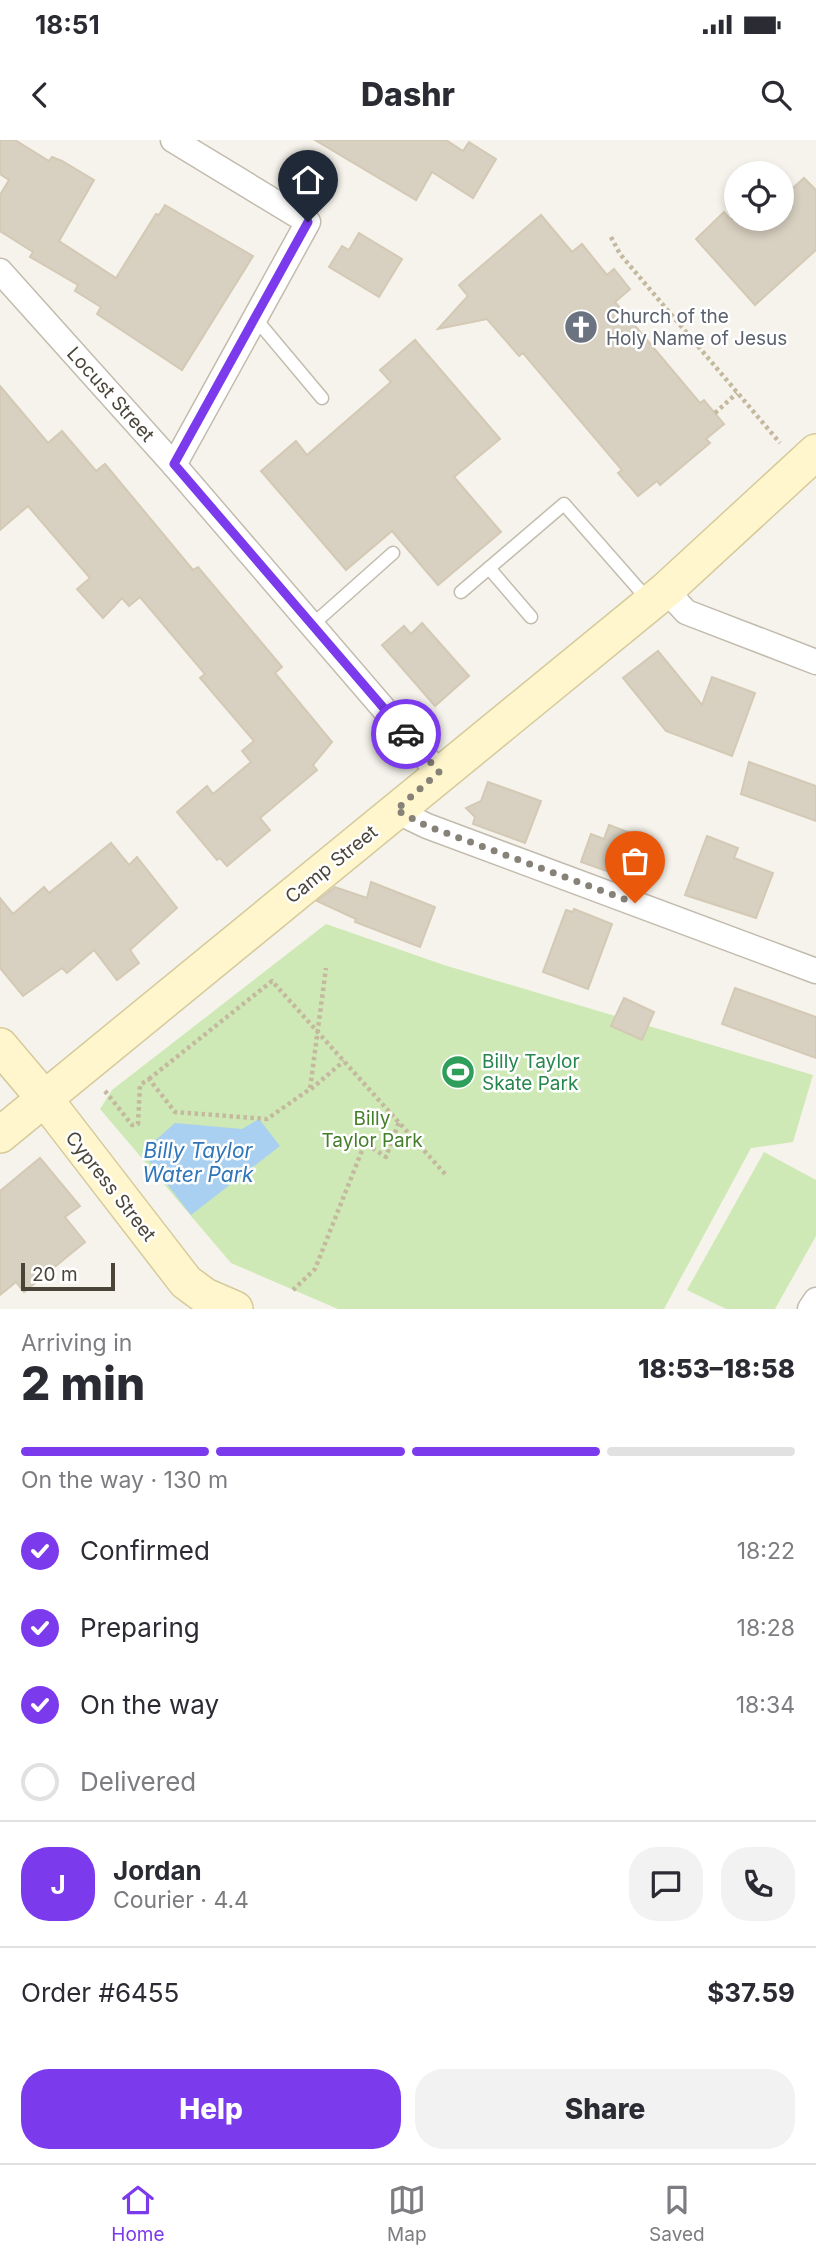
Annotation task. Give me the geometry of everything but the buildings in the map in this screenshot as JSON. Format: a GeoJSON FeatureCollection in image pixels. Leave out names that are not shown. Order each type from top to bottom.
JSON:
{"type":"FeatureCollection","features":[{"type":"Feature","properties":{"kind":"street"},"geometry":{"type":"LineString","coordinates":[[173,140],[308,222],[174,464]]}},
{"type":"Feature","properties":{"kind":"street","name":"Locust Street"},"geometry":{"type":"LineString","coordinates":[[0,271],[174,464],[439,772]]}},
{"type":"Feature","properties":{"kind":"street","name":"Camp Street"},"geometry":{"type":"LineString","coordinates":[[0,1135],[439,772],[658,596],[799,449]]}},
{"type":"Feature","properties":{"kind":"street"},"geometry":{"type":"LineString","coordinates":[[658,596],[686,612],[816,662]]}},
{"type":"Feature","properties":{"kind":"street"},"geometry":{"type":"LineString","coordinates":[[396,810],[427,826],[816,971]]}},
{"type":"Feature","properties":{"kind":"street","name":"Cypress Street"},"geometry":{"type":"LineString","coordinates":[[0,1046],[44,1098],[186,1282],[205,1296],[235,1309]]}},
{"type":"Feature","properties":{"kind":"street"},"geometry":{"type":"LineString","coordinates":[[810,1309],[816,1300]]}},
{"type":"Feature","properties":{"kind":"lane"},"geometry":{"type":"LineString","coordinates":[[255,318],[322,398]]}},
{"type":"Feature","properties":{"kind":"lane"},"geometry":{"type":"LineString","coordinates":[[461,592],[564,504],[658,596]]}},
{"type":"Feature","properties":{"kind":"lane"},"geometry":{"type":"LineString","coordinates":[[312,625],[393,553]]}},
{"type":"Feature","properties":{"kind":"lane"},"geometry":{"type":"LineString","coordinates":[[489,568],[531,617]]}},
{"type":"Feature","properties":{"kind":"path"},"geometry":{"type":"LineString","coordinates":[[611,237],[620,254],[737,393],[799,449]]}},
{"type":"Feature","properties":{"kind":"path"},"geometry":{"type":"LineString","coordinates":[[715,413],[737,393]]}},
{"type":"Feature","properties":{"kind":"path"},"geometry":{"type":"LineString","coordinates":[[310,1089],[326,968]]}},
{"type":"Feature","properties":{"kind":"path"},"geometry":{"type":"LineString","coordinates":[[104,1090],[132,1125],[138,1124],[140,1085],[272,981],[446,1175]]}},
{"type":"Feature","properties":{"kind":"path"},"geometry":{"type":"LineString","coordinates":[[149,1079],[176,1112],[267,1119],[345,1061]]}},
{"type":"Feature","properties":{"kind":"path"},"geometry":{"type":"LineString","coordinates":[[293,1290],[315,1269],[365,1143],[386,1157],[399,1122]]}},
{"type":"Feature","properties":{"kind":"green space","name":"Billy Taylor Park"},"geometry":{"type":"Polygon","coordinates":[[[326,924],[444,965],[813,1075],[793,1142],[751,1148],[664,1309],[338,1309],[231,1263],[100,1109],[112,1090],[326,924]]]}},
{"type":"Feature","properties":{"kind":"green space"},"geometry":{"type":"Polygon","coordinates":[[[764,1152],[816,1180],[816,1236],[775,1309],[726,1309],[687,1290],[764,1152]]]}},
{"type":"Feature","properties":{"kind":"water","name":"Billy Taylor Water Park"},"geometry":{"type":"Polygon","coordinates":[[[259,1119],[280,1146],[191,1215],[142,1152],[175,1123],[242,1129],[259,1119]]]}},
{"type":"Feature","properties":{"kind":"way so far"},"geometry":{"type":"LineString","coordinates":[[406,734],[439,772],[396,810],[427,826],[635,903]]}},
{"type":"Feature","properties":{"kind":"place","name":"Church of the Holy Name of Jesus"},"geometry":{"type":"Point","coordinates":[581,327]}},
{"type":"Feature","properties":{"kind":"place","name":"Billy Taylor Skate Park"},"geometry":{"type":"Point","coordinates":[458,1072]}},
{"type":"Feature","properties":{"kind":"route"},"geometry":{"type":"LineString","coordinates":[[308,222],[174,464],[406,734]]}}]}
